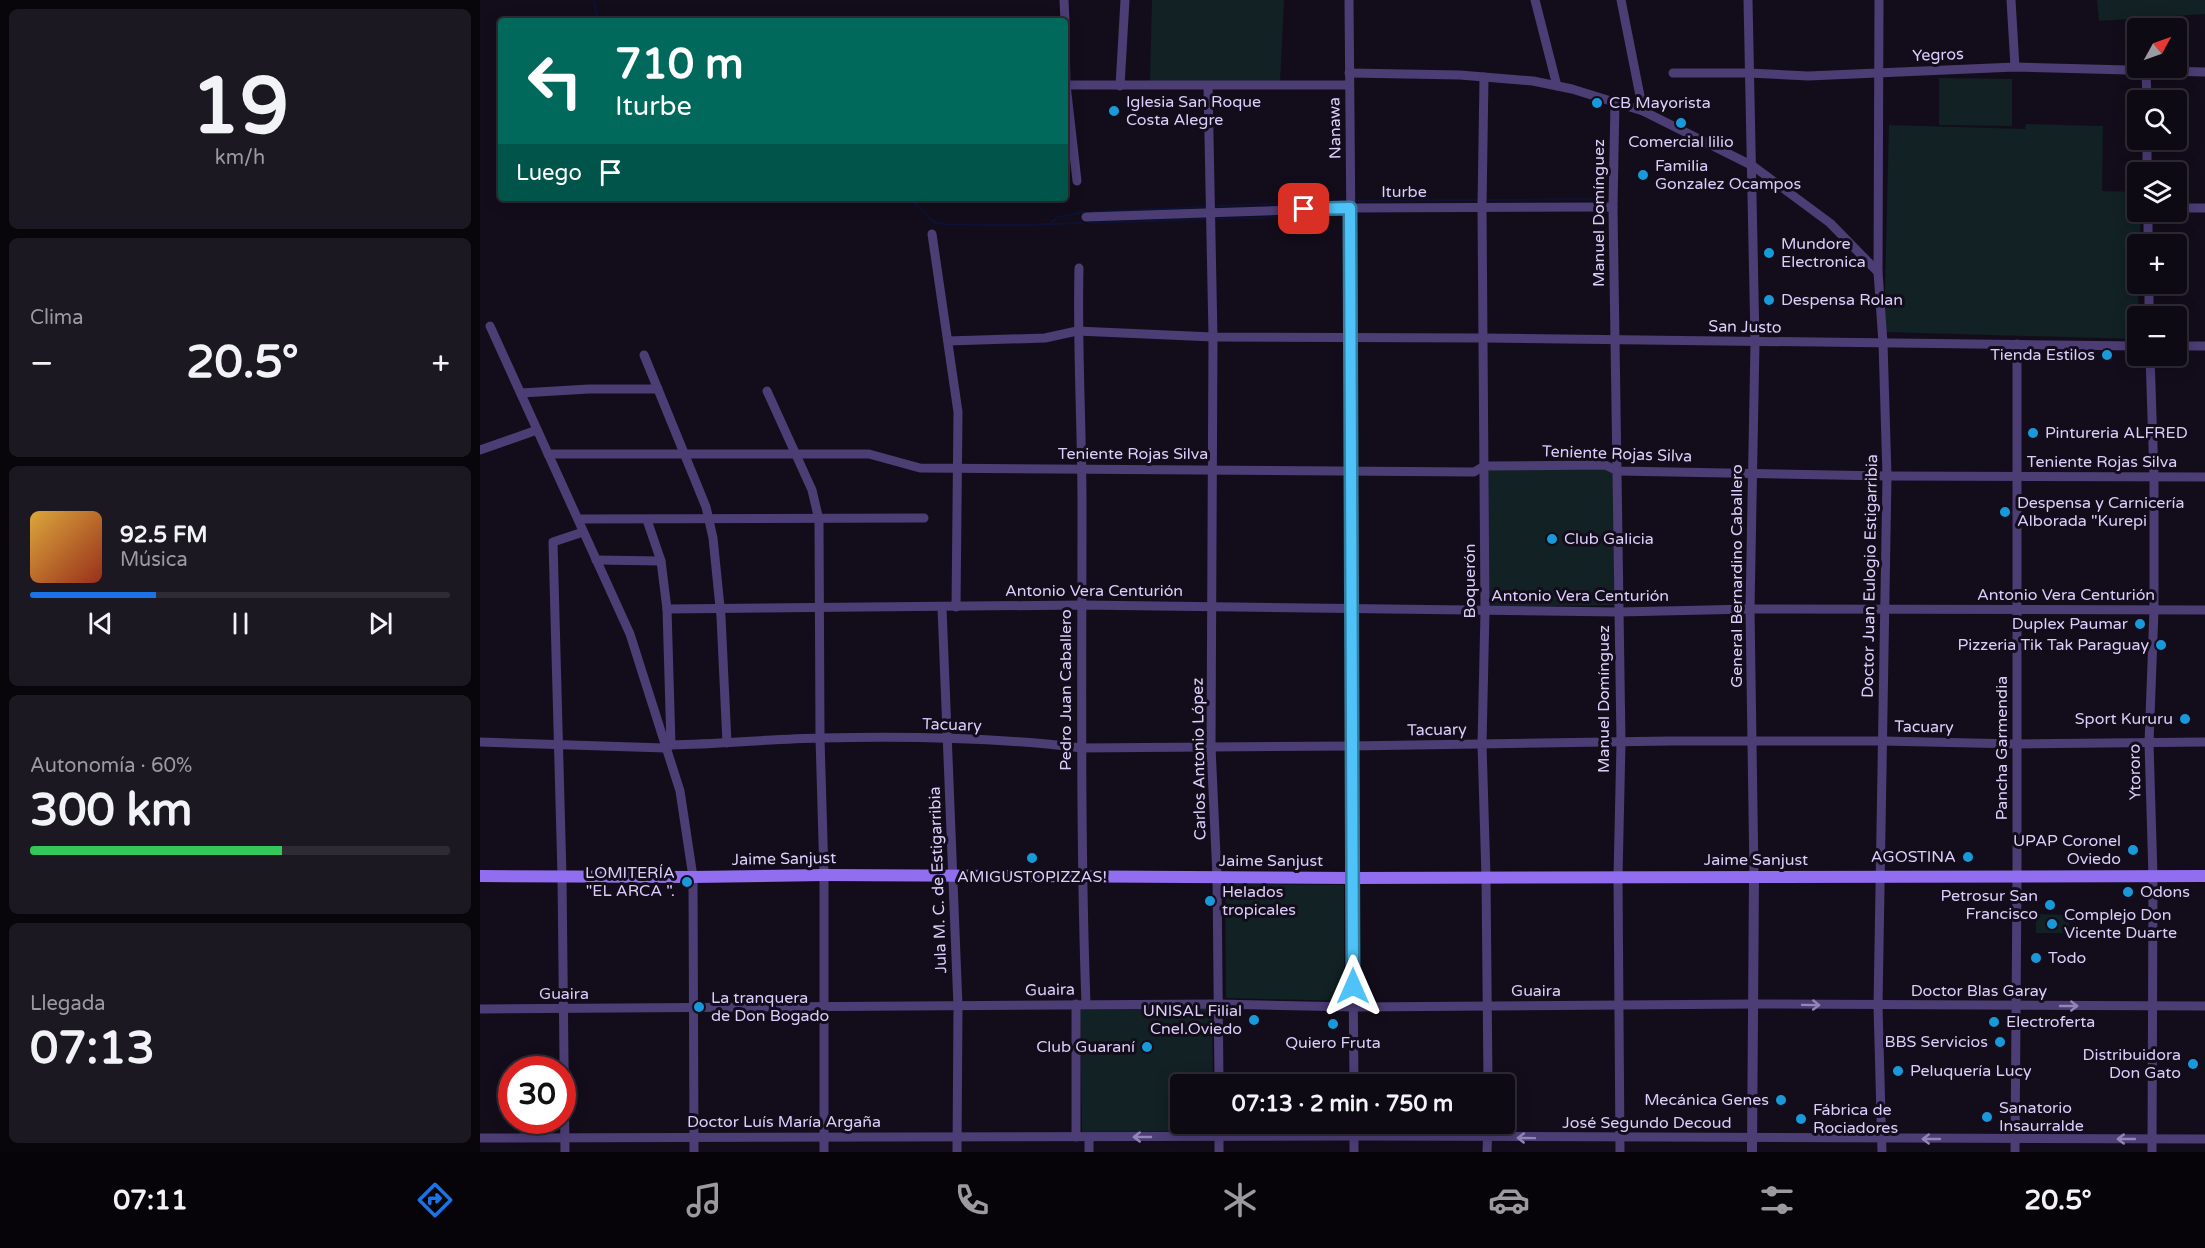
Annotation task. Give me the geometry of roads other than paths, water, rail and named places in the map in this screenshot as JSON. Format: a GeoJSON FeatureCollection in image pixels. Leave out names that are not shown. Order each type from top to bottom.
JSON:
{"type":"FeatureCollection","features":[{"type":"Feature","properties":{"kind":"main road","name":"Jaime Sanjust"},"geometry":{"type":"LineString","coordinates":[[480,876],[953,875],[1353,878],[2205,876]]}},
{"type":"Feature","properties":{"kind":"street"},"geometry":{"type":"LineString","coordinates":[[1065,0],[1065,18]]}},
{"type":"Feature","properties":{"kind":"street"},"geometry":{"type":"LineString","coordinates":[[1120,86],[1125,0]]}},
{"type":"Feature","properties":{"kind":"street","name":"Nanawa"},"geometry":{"type":"LineString","coordinates":[[1348,0],[1353,471],[1351,746],[1354,1074]]}},
{"type":"Feature","properties":{"kind":"street"},"geometry":{"type":"LineString","coordinates":[[1535,0],[1557,86]]}},
{"type":"Feature","properties":{"kind":"street"},"geometry":{"type":"LineString","coordinates":[[1621,0],[1643,111]]}},
{"type":"Feature","properties":{"kind":"street","name":"General Bernardino Caballero"},"geometry":{"type":"LineString","coordinates":[[1748,0],[1755,342],[1750,609],[1754,877],[1752,1152]]}},
{"type":"Feature","properties":{"kind":"street","name":"Doctor Juan Eulogio Estigarribia"},"geometry":{"type":"LineString","coordinates":[[1879,0],[1878,272],[1883,343],[1887,476],[1878,1006],[1882,1152]]}},
{"type":"Feature","properties":{"kind":"street"},"geometry":{"type":"LineString","coordinates":[[2011,0],[2014,67]]}},
{"type":"Feature","properties":{"kind":"street","name":"Yegros"},"geometry":{"type":"LineString","coordinates":[[1673,73],[1808,76],[2014,67],[2127,70]]}},
{"type":"Feature","properties":{"kind":"street","name":"Yegros"},"geometry":{"type":"LineString","coordinates":[[2187,72],[2205,72]]}},
{"type":"Feature","properties":{"kind":"street"},"geometry":{"type":"LineString","coordinates":[[1349,73],[1484,77],[1533,81],[1615,101],[1643,111],[1753,165],[1830,223],[1878,272]]}},
{"type":"Feature","properties":{"kind":"street","name":"Boquerón"},"geometry":{"type":"LineString","coordinates":[[1484,77],[1482,207],[1485,611],[1482,744],[1489,1006],[1488,1074]]}},
{"type":"Feature","properties":{"kind":"street"},"geometry":{"type":"LineString","coordinates":[[1068,85],[1349,85]]}},
{"type":"Feature","properties":{"kind":"street","name":"Carlos Antonio López"},"geometry":{"type":"LineString","coordinates":[[1208,86],[1214,338],[1211,747],[1217,877],[1219,1074]]}},
{"type":"Feature","properties":{"kind":"street","name":"Manuel Domínguez"},"geometry":{"type":"LineString","coordinates":[[1615,101],[1613,207],[1621,742],[1618,877],[1620,1152]]}},
{"type":"Feature","properties":{"kind":"street"},"geometry":{"type":"LineString","coordinates":[[1068,102],[1077,181]]}},
{"type":"Feature","properties":{"kind":"street","name":"Iturbe"},"geometry":{"type":"LineString","coordinates":[[1086,217],[1350,208],[1613,207]]}},
{"type":"Feature","properties":{"kind":"street"},"geometry":{"type":"LineString","coordinates":[[2187,208],[2205,208]]}},
{"type":"Feature","properties":{"kind":"street"},"geometry":{"type":"LineString","coordinates":[[932,234],[958,412],[956,607]]}},
{"type":"Feature","properties":{"kind":"street","name":"Pedro Juan Caballero"},"geometry":{"type":"LineString","coordinates":[[1078,268],[1077,331],[1082,468],[1082,876],[1086,1004]]}},
{"type":"Feature","properties":{"kind":"street"},"geometry":{"type":"LineString","coordinates":[[490,326],[630,634],[668,747],[680,791],[693,877],[694,1152]]}},
{"type":"Feature","properties":{"kind":"street","name":"San Justo"},"geometry":{"type":"LineString","coordinates":[[948,341],[1045,338],[1077,331],[1214,338],[1615,339],[2127,346]]}},
{"type":"Feature","properties":{"kind":"street","name":"Pancha Garmendia"},"geometry":{"type":"LineString","coordinates":[[2014,1152],[2017,1006],[2017,344]]}},
{"type":"Feature","properties":{"kind":"street"},"geometry":{"type":"LineString","coordinates":[[2187,346],[2205,346]]}},
{"type":"Feature","properties":{"kind":"street"},"geometry":{"type":"LineString","coordinates":[[644,355],[706,507],[713,538],[721,609],[727,743]]}},
{"type":"Feature","properties":{"kind":"street","name":"Ytororo"},"geometry":{"type":"LineString","coordinates":[[2150,366],[2154,477],[2154,610],[2149,743],[2154,1006],[2152,1152]]}},
{"type":"Feature","properties":{"kind":"street"},"geometry":{"type":"LineString","coordinates":[[521,393],[589,389],[658,389]]}},
{"type":"Feature","properties":{"kind":"street"},"geometry":{"type":"LineString","coordinates":[[767,391],[813,490],[819,520],[820,738],[824,875],[824,1152]]}},
{"type":"Feature","properties":{"kind":"street"},"geometry":{"type":"LineString","coordinates":[[480,450],[537,429]]}},
{"type":"Feature","properties":{"kind":"street","name":"Teniente Rojas Silva"},"geometry":{"type":"LineString","coordinates":[[548,454],[869,454],[920,468],[1474,472],[1484,465],[1605,465],[1618,471],[1887,476],[2205,477]]}},
{"type":"Feature","properties":{"kind":"street"},"geometry":{"type":"LineString","coordinates":[[578,519],[924,519]]}},
{"type":"Feature","properties":{"kind":"street"},"geometry":{"type":"LineString","coordinates":[[647,520],[661,561],[667,609],[668,747]]}},
{"type":"Feature","properties":{"kind":"street"},"geometry":{"type":"LineString","coordinates":[[565,1152],[562,876],[553,542],[583,532]]}},
{"type":"Feature","properties":{"kind":"street"},"geometry":{"type":"LineString","coordinates":[[596,560],[661,561]]}},
{"type":"Feature","properties":{"kind":"street","name":"Antonio Vera Centurión"},"geometry":{"type":"LineString","coordinates":[[667,609],[1082,605],[1619,612],[1750,609],[2205,610]]}},
{"type":"Feature","properties":{"kind":"street","name":"Jula M. C. de Estigarribia"},"geometry":{"type":"LineString","coordinates":[[942,608],[958,1006],[957,1152]]}},
{"type":"Feature","properties":{"kind":"street","name":"Tacuary"},"geometry":{"type":"LineString","coordinates":[[480,742],[668,747],[820,738],[947,739],[1044,743],[1081,748],[1621,742],[1883,741],[2017,744],[2205,742]]}},
{"type":"Feature","properties":{"kind":"street"},"geometry":{"type":"LineString","coordinates":[[1076,1004],[1076,1137]]}},
{"type":"Feature","properties":{"kind":"street","name":"Guaira"},"geometry":{"type":"LineString","coordinates":[[480,1009],[1076,1004],[1354,1007],[1752,1004]]}},
{"type":"Feature","properties":{"kind":"street","name":"Doctor Blas Garay"},"geometry":{"type":"LineString","coordinates":[[1752,1004],[2205,1006]]}},
{"type":"Feature","properties":{"kind":"street"},"geometry":{"type":"LineString","coordinates":[[1219,1136],[1219,1152]]}},
{"type":"Feature","properties":{"kind":"street"},"geometry":{"type":"LineString","coordinates":[[1354,1136],[1354,1152]]}},
{"type":"Feature","properties":{"kind":"street"},"geometry":{"type":"LineString","coordinates":[[1089,1137],[1089,1152]]}},
{"type":"Feature","properties":{"kind":"street","name":"Doctor Luís María Argaña"},"geometry":{"type":"LineString","coordinates":[[480,1138],[1089,1137]]}},
{"type":"Feature","properties":{"kind":"street","name":"José Segundo Decoud"},"geometry":{"type":"LineString","coordinates":[[1089,1137],[2205,1139]]}},
{"type":"Feature","properties":{"kind":"street"},"geometry":{"type":"LineString","coordinates":[[1487,1152],[1488,1137]]}},
{"type":"Feature","properties":{"kind":"waterway"},"geometry":{"type":"LineString","coordinates":[[594,0],[597,18]]}},
{"type":"Feature","properties":{"kind":"waterway"},"geometry":{"type":"LineString","coordinates":[[1488,200],[1601,199]]}},
{"type":"Feature","properties":{"kind":"waterway"},"geometry":{"type":"LineString","coordinates":[[1356,201],[1476,200]]}},
{"type":"Feature","properties":{"kind":"waterway"},"geometry":{"type":"LineString","coordinates":[[912,201],[934,222],[944,224],[1083,223]]}},
{"type":"Feature","properties":{"kind":"waterway"},"geometry":{"type":"LineString","coordinates":[[1217,206],[1344,201]]}},
{"type":"Feature","properties":{"kind":"waterway"},"geometry":{"type":"LineString","coordinates":[[1092,212],[1205,207]]}},
{"type":"Feature","properties":{"kind":"waterway"},"geometry":{"type":"LineString","coordinates":[[1050,223],[1058,217],[1084,212]]}},
{"type":"Feature","properties":{"kind":"waterway"},"geometry":{"type":"LineString","coordinates":[[1218,219],[1337,215]]}},
{"type":"Feature","properties":{"kind":"waterway"},"geometry":{"type":"LineString","coordinates":[[1091,223],[1206,219]]}},
{"type":"Feature","properties":{"kind":"place","name":"CB Mayorista"},"geometry":{"type":"Point","coordinates":[1597,103]}},
{"type":"Feature","properties":{"kind":"place","name":"Iglesia San Roque Costa Alegre"},"geometry":{"type":"Point","coordinates":[1114,111]}},
{"type":"Feature","properties":{"kind":"place","name":"Comercial lilio"},"geometry":{"type":"Point","coordinates":[1681,123]}},
{"type":"Feature","properties":{"kind":"place","name":"Familia Gonzalez Ocampos"},"geometry":{"type":"Point","coordinates":[1643,175]}},
{"type":"Feature","properties":{"kind":"place","name":"Mundore Electronica"},"geometry":{"type":"Point","coordinates":[1769,253]}},
{"type":"Feature","properties":{"kind":"place","name":"Despensa Rolan"},"geometry":{"type":"Point","coordinates":[1769,300]}},
{"type":"Feature","properties":{"kind":"place","name":"Tienda Estilos"},"geometry":{"type":"Point","coordinates":[2107,355]}},
{"type":"Feature","properties":{"kind":"place","name":"Pintureria ALFRED"},"geometry":{"type":"Point","coordinates":[2033,433]}},
{"type":"Feature","properties":{"kind":"place","name":"Despensa y Carnicería Alborada \"Kurepi"},"geometry":{"type":"Point","coordinates":[2005,512]}},
{"type":"Feature","properties":{"kind":"place","name":"Club Galicia"},"geometry":{"type":"Point","coordinates":[1552,539]}},
{"type":"Feature","properties":{"kind":"place","name":"Duplex Paumar"},"geometry":{"type":"Point","coordinates":[2140,624]}},
{"type":"Feature","properties":{"kind":"place","name":"Pizzeria Tik Tak Paraguay"},"geometry":{"type":"Point","coordinates":[2161,645]}},
{"type":"Feature","properties":{"kind":"place","name":"Sport Kururu"},"geometry":{"type":"Point","coordinates":[2185,719]}},
{"type":"Feature","properties":{"kind":"place","name":"UPAP Coronel Oviedo"},"geometry":{"type":"Point","coordinates":[2133,850]}},
{"type":"Feature","properties":{"kind":"place","name":"AGOSTINA"},"geometry":{"type":"Point","coordinates":[1968,857]}},
{"type":"Feature","properties":{"kind":"place","name":"AMIGUSTOPIZZAS!"},"geometry":{"type":"Point","coordinates":[1032,858]}},
{"type":"Feature","properties":{"kind":"place","name":"LOMITERÍA \"EL ARCA \"."},"geometry":{"type":"Point","coordinates":[687,882]}},
{"type":"Feature","properties":{"kind":"place","name":"Odons"},"geometry":{"type":"Point","coordinates":[2128,892]}},
{"type":"Feature","properties":{"kind":"place","name":"Helados tropicales"},"geometry":{"type":"Point","coordinates":[1210,901]}},
{"type":"Feature","properties":{"kind":"place","name":"Petrosur San Francisco"},"geometry":{"type":"Point","coordinates":[2050,905]}},
{"type":"Feature","properties":{"kind":"place","name":"Complejo Don Vicente Duarte"},"geometry":{"type":"Point","coordinates":[2052,924]}},
{"type":"Feature","properties":{"kind":"place","name":"Todo"},"geometry":{"type":"Point","coordinates":[2036,958]}},
{"type":"Feature","properties":{"kind":"place","name":"La tranquera de Don Bogado"},"geometry":{"type":"Point","coordinates":[699,1007]}},
{"type":"Feature","properties":{"kind":"place","name":"UNISAL Filial Cnel.Oviedo"},"geometry":{"type":"Point","coordinates":[1254,1020]}},
{"type":"Feature","properties":{"kind":"place","name":"Electroferta"},"geometry":{"type":"Point","coordinates":[1994,1022]}},
{"type":"Feature","properties":{"kind":"place","name":"Quiero Fruta"},"geometry":{"type":"Point","coordinates":[1333,1024]}},
{"type":"Feature","properties":{"kind":"place","name":"BBS Servicios"},"geometry":{"type":"Point","coordinates":[2000,1042]}},
{"type":"Feature","properties":{"kind":"place","name":"Club Guaraní"},"geometry":{"type":"Point","coordinates":[1147,1047]}},
{"type":"Feature","properties":{"kind":"place","name":"Distribuidora Don Gato"},"geometry":{"type":"Point","coordinates":[2193,1064]}},
{"type":"Feature","properties":{"kind":"place","name":"Peluquería Lucy"},"geometry":{"type":"Point","coordinates":[1898,1071]}},
{"type":"Feature","properties":{"kind":"place","name":"Mecánica Genes"},"geometry":{"type":"Point","coordinates":[1781,1100]}},
{"type":"Feature","properties":{"kind":"place","name":"Sanatorio Insaurralde"},"geometry":{"type":"Point","coordinates":[1987,1117]}},
{"type":"Feature","properties":{"kind":"place","name":"Fábrica de Rociadores"},"geometry":{"type":"Point","coordinates":[1801,1119]}}]}
